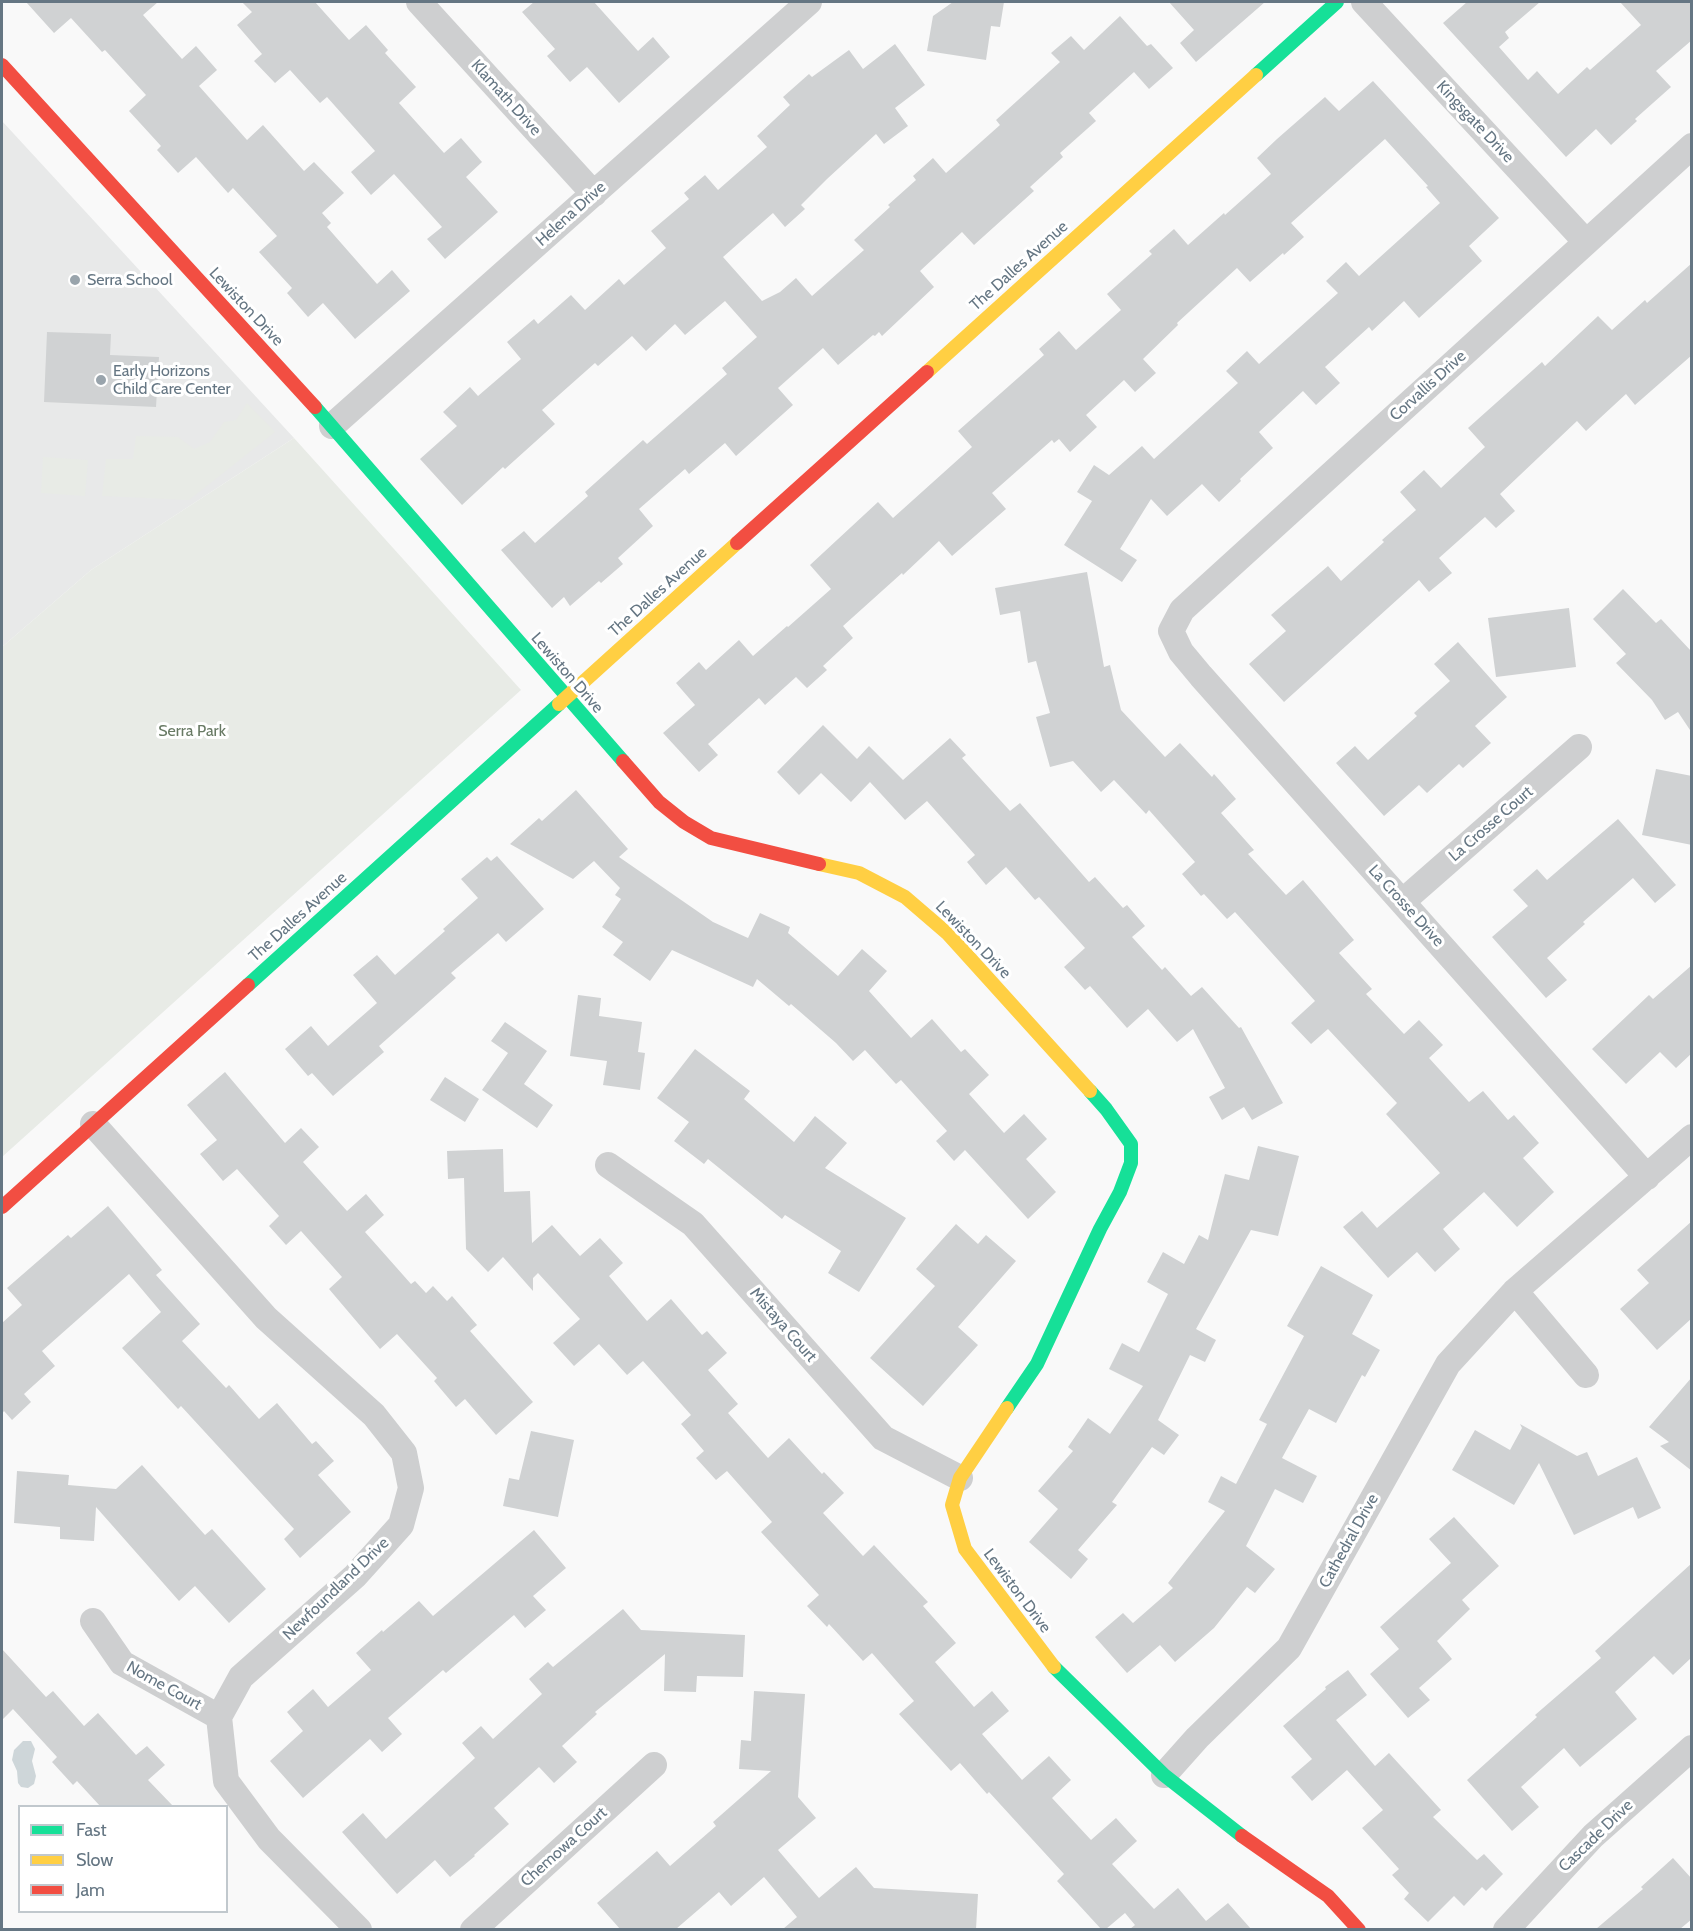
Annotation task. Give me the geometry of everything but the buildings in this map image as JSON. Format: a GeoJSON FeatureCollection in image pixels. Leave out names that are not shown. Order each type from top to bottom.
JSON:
{"type":"FeatureCollection","features":[{"type":"Feature","properties":{"kind":"street","name":"Klamath Drive"},"geometry":{"type":"LineString","coordinates":[[419,2],[594,194]]}},
{"type":"Feature","properties":{"kind":"street","name":"Helena Drive"},"geometry":{"type":"LineString","coordinates":[[332,426],[809,2]]}},
{"type":"Feature","properties":{"kind":"street","name":"The Dalles Avenue"},"geometry":{"type":"LineString","coordinates":[[2,1207],[1337,2]]}},
{"type":"Feature","properties":{"kind":"street","name":"Kingsgate Drive"},"geometry":{"type":"LineString","coordinates":[[1364,2],[1586,242]]}},
{"type":"Feature","properties":{"kind":"street","name":"Lewiston Drive"},"geometry":{"type":"LineString","coordinates":[[2,65],[332,426],[566,698],[659,802],[684,822],[711,838],[859,873],[905,897],[948,934],[1106,1108],[1131,1144],[1131,1163],[1120,1192],[1100,1229],[1037,1364],[960,1478],[952,1506],[965,1549],[1049,1662],[1164,1775],[1224,1824],[1328,1896],[1359,1929]]}},
{"type":"Feature","properties":{"kind":"street","name":"Corvallis Drive"},"geometry":{"type":"LineString","coordinates":[[1170,631],[1182,610],[1692,146]]}},
{"type":"Feature","properties":{"kind":"street","name":"La Crosse Drive"},"geometry":{"type":"LineString","coordinates":[[1170,631],[1181,652],[1201,676],[1647,1177]]}},
{"type":"Feature","properties":{"kind":"street","name":"La Crosse Court"},"geometry":{"type":"LineString","coordinates":[[1402,902],[1579,747]]}},
{"type":"Feature","properties":{"kind":"street","name":"Newfoundland Drive"},"geometry":{"type":"LineString","coordinates":[[93,1124],[266,1318],[374,1415],[404,1453],[411,1488],[401,1525],[355,1576],[241,1677],[219,1717]]}},
{"type":"Feature","properties":{"kind":"street","name":"Cathedral Drive"},"geometry":{"type":"LineString","coordinates":[[1164,1775],[1197,1738],[1289,1648],[1448,1364],[1515,1291],[1692,1137]]}},
{"type":"Feature","properties":{"kind":"street","name":"Mistaya Court"},"geometry":{"type":"LineString","coordinates":[[608,1165],[693,1224],[883,1438],[960,1478]]}},
{"type":"Feature","properties":{"kind":"street"},"geometry":{"type":"LineString","coordinates":[[1515,1291],[1586,1375]]}},
{"type":"Feature","properties":{"kind":"street","name":"Nome Court"},"geometry":{"type":"LineString","coordinates":[[93,1621],[123,1663],[219,1717]]}},
{"type":"Feature","properties":{"kind":"street"},"geometry":{"type":"LineString","coordinates":[[219,1717],[226,1781],[269,1839],[359,1929]]}},
{"type":"Feature","properties":{"kind":"street","name":"Cascade Drive"},"geometry":{"type":"LineString","coordinates":[[1506,1929],[1593,1836],[1692,1748]]}},
{"type":"Feature","properties":{"kind":"street","name":"Chemowa Court"},"geometry":{"type":"LineString","coordinates":[[473,1929],[654,1765]]}},
{"type":"Feature","properties":{"kind":"shaded area","name":"Serra School"},"geometry":{"type":"Polygon","coordinates":[[[2,121],[294,438],[91,570],[2,647],[2,121]]]}},
{"type":"Feature","properties":{"kind":"shaded area"},"geometry":{"type":"Polygon","coordinates":[[[23,1741],[31,1741],[35,1749],[32,1761],[36,1776],[34,1784],[28,1788],[21,1787],[18,1783],[17,1771],[12,1760],[14,1750],[23,1741]]]}},
{"type":"Feature","properties":{"kind":"green space"},"geometry":{"type":"Polygon","coordinates":[[[247,403],[275,432],[189,500],[102,496],[106,459],[133,459],[136,436],[178,437],[194,449],[210,442],[224,422],[236,420],[247,403]]]}},
{"type":"Feature","properties":{"kind":"green space","name":"Serra Park"},"geometry":{"type":"Polygon","coordinates":[[[294,438],[521,690],[2,1157],[2,647],[91,570],[294,438]]]}},
{"type":"Feature","properties":{"kind":"green space"},"geometry":{"type":"Polygon","coordinates":[[[43,457],[88,460],[85,496],[41,493],[43,457]]]}},
{"type":"Feature","properties":{"kind":"traffic: fast"},"geometry":{"type":"LineString","coordinates":[[1256,75],[1337,2]]}},
{"type":"Feature","properties":{"kind":"traffic: fast"},"geometry":{"type":"LineString","coordinates":[[315,407],[623,761]]}},
{"type":"Feature","properties":{"kind":"traffic: fast"},"geometry":{"type":"LineString","coordinates":[[248,985],[559,704]]}},
{"type":"Feature","properties":{"kind":"traffic: fast"},"geometry":{"type":"LineString","coordinates":[[1007,1408],[1037,1364],[1100,1229],[1120,1192],[1131,1163],[1131,1144],[1090,1091]]}},
{"type":"Feature","properties":{"kind":"traffic: fast"},"geometry":{"type":"LineString","coordinates":[[1054,1667],[1164,1775],[1242,1836]]}},
{"type":"Feature","properties":{"kind":"traffic: slow"},"geometry":{"type":"LineString","coordinates":[[927,372],[1256,75]]}},
{"type":"Feature","properties":{"kind":"traffic: slow"},"geometry":{"type":"LineString","coordinates":[[559,704],[737,543]]}},
{"type":"Feature","properties":{"kind":"traffic: slow"},"geometry":{"type":"LineString","coordinates":[[819,864],[859,873],[905,897],[948,934],[1090,1091]]}},
{"type":"Feature","properties":{"kind":"traffic: slow"},"geometry":{"type":"LineString","coordinates":[[1007,1408],[960,1478],[952,1505],[965,1549],[1054,1667]]}},
{"type":"Feature","properties":{"kind":"traffic: jam"},"geometry":{"type":"LineString","coordinates":[[2,65],[315,407]]}},
{"type":"Feature","properties":{"kind":"traffic: jam"},"geometry":{"type":"LineString","coordinates":[[737,543],[927,372]]}},
{"type":"Feature","properties":{"kind":"traffic: jam"},"geometry":{"type":"LineString","coordinates":[[623,761],[659,802],[684,822],[711,838],[819,864]]}},
{"type":"Feature","properties":{"kind":"traffic: jam"},"geometry":{"type":"LineString","coordinates":[[2,1207],[248,985]]}},
{"type":"Feature","properties":{"kind":"traffic: jam"},"geometry":{"type":"LineString","coordinates":[[1242,1836],[1328,1896],[1359,1930]]}},
{"type":"Feature","properties":{"kind":"place","name":"Serra School"},"geometry":{"type":"Point","coordinates":[75,280]}},
{"type":"Feature","properties":{"kind":"place","name":"Early Horizons Child Care Center"},"geometry":{"type":"Point","coordinates":[101,380]}}]}
